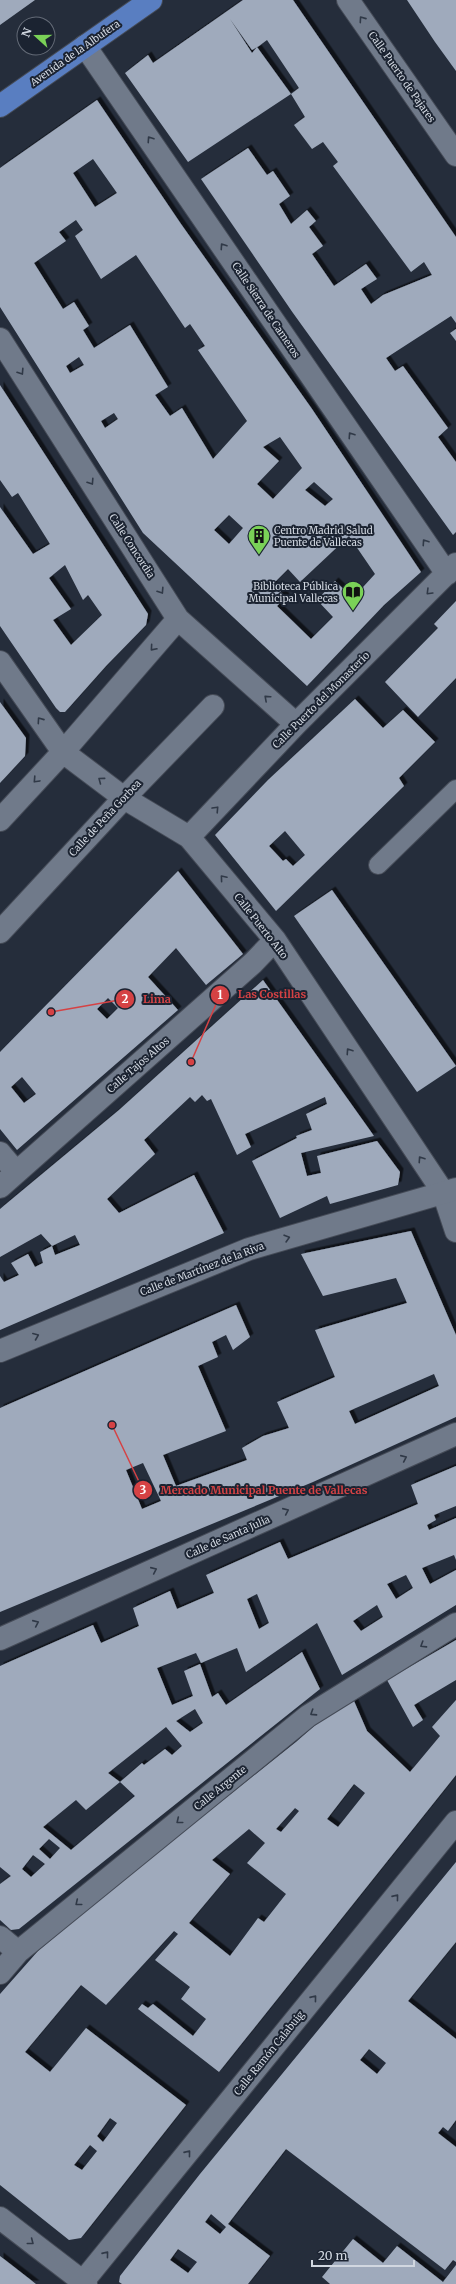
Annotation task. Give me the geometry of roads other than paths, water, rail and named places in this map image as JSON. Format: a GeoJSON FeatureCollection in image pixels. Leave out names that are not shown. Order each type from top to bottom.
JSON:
{"type":"FeatureCollection","features":[{"type":"Feature","properties":{"kind":"main road","name":"Avenida de la Albufera"},"geometry":{"type":"LineString","coordinates":[[0,106],[85,46],[143,2]]}},
{"type":"Feature","properties":{"kind":"street","name":"Calle Puerto de Pajares"},"geometry":{"type":"LineString","coordinates":[[348,0],[456,155]]}},
{"type":"Feature","properties":{"kind":"street","name":"Calle Sierra de Cameros"},"geometry":{"type":"LineString","coordinates":[[85,46],[451,569]]}},
{"type":"Feature","properties":{"kind":"street","name":"Calle Concordia"},"geometry":{"type":"LineString","coordinates":[[0,339],[178,619],[296,724]]}},
{"type":"Feature","properties":{"kind":"street","name":"Calle Puerto del Monasterio"},"geometry":{"type":"LineString","coordinates":[[189,837],[296,724],[451,569]]}},
{"type":"Feature","properties":{"kind":"street"},"geometry":{"type":"LineString","coordinates":[[0,820],[63,752],[178,619]]}},
{"type":"Feature","properties":{"kind":"street","name":"Calle Puerto Alto"},"geometry":{"type":"LineString","coordinates":[[0,662],[63,752],[124,798],[189,837],[275,940],[449,1190],[456,1231]]}},
{"type":"Feature","properties":{"kind":"street","name":"Calle de Peña Gorbea"},"geometry":{"type":"LineString","coordinates":[[0,932],[124,798],[213,706]]}},
{"type":"Feature","properties":{"kind":"street","name":"Calle Tajos Altos"},"geometry":{"type":"LineString","coordinates":[[0,1187],[253,963],[275,940]]}},
{"type":"Feature","properties":{"kind":"street"},"geometry":{"type":"LineString","coordinates":[[0,1153],[16,1172]]}},
{"type":"Feature","properties":{"kind":"street","name":"Calle de Martínez de la Riva"},"geometry":{"type":"LineString","coordinates":[[0,1351],[249,1249],[449,1190]]}},
{"type":"Feature","properties":{"kind":"street","name":"Calle de Santa Julia"},"geometry":{"type":"LineString","coordinates":[[0,1639],[456,1434]]}},
{"type":"Feature","properties":{"kind":"street","name":"Calle Argente"},"geometry":{"type":"LineString","coordinates":[[0,1973],[18,1952],[308,1716],[456,1624]]}},
{"type":"Feature","properties":{"kind":"street","name":"Calle Ramón Calabuig"},"geometry":{"type":"LineString","coordinates":[[84,2283],[456,1822]]}},
{"type":"Feature","properties":{"kind":"street"},"geometry":{"type":"LineString","coordinates":[[0,1937],[18,1952]]}},
{"type":"Feature","properties":{"kind":"street"},"geometry":{"type":"LineString","coordinates":[[0,2218],[84,2283]]}},
{"type":"Feature","properties":{"kind":"lane"},"geometry":{"type":"LineString","coordinates":[[378,865],[456,789]]}},
{"type":"Feature","properties":{"kind":"place","name":"Centro Madrid Salud Puente de Vallecas"},"geometry":{"type":"Point","coordinates":[259,556]}},
{"type":"Feature","properties":{"kind":"place","name":"Biblioteca Pública Municipal Vallecas"},"geometry":{"type":"Point","coordinates":[353,612]}},
{"type":"Feature","properties":{"kind":"place","name":"Lima"},"geometry":{"type":"Point","coordinates":[51,1012]}},
{"type":"Feature","properties":{"kind":"place","name":"Las Costillas"},"geometry":{"type":"Point","coordinates":[191,1062]}},
{"type":"Feature","properties":{"kind":"place","name":"Mercado Municipal Puente de Vallecas"},"geometry":{"type":"Point","coordinates":[112,1425]}}]}
